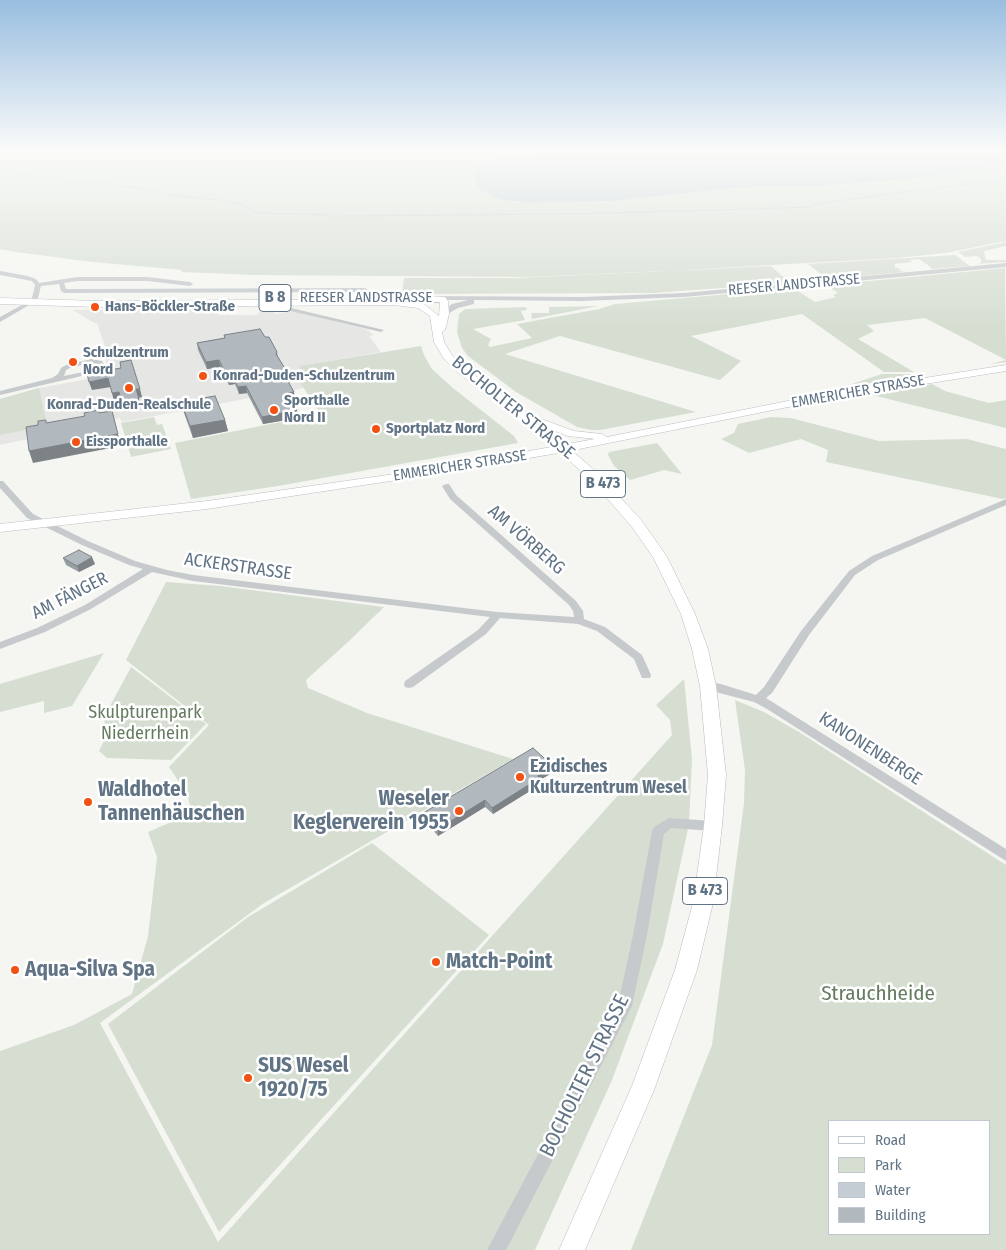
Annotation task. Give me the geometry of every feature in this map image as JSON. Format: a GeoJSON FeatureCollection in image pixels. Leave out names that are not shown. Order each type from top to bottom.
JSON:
{"type":"FeatureCollection","features":[{"type":"Feature","properties":{"kind":"main road","name":"REESER LANDSTRASSE"},"geometry":{"type":"LineString","coordinates":[[0,297],[32,301],[394,302]]}},
{"type":"Feature","properties":{"kind":"main road","name":"REESER LANDSTRASSE"},"geometry":{"type":"LineString","coordinates":[[0,301],[441,299]]}},
{"type":"Feature","properties":{"kind":"main road","name":"BOCHOLTER STRASSE"},"geometry":{"type":"LineString","coordinates":[[441,299],[439,342],[448,357],[463,372],[525,416],[564,448],[613,495],[637,524],[660,558],[688,614],[700,649],[708,686],[716,742],[713,826],[703,903],[686,970],[642,1090],[572,1250]]}},
{"type":"Feature","properties":{"kind":"main road","name":"B 8"},"geometry":{"type":"LineString","coordinates":[[394,302],[421,306],[439,314]]}},
{"type":"Feature","properties":{"kind":"main road","name":"EMMERICHER STRASSE"},"geometry":{"type":"LineString","coordinates":[[0,528],[216,503],[436,471],[818,398],[1006,368]]}},
{"type":"Feature","properties":{"kind":"main road"},"geometry":{"type":"LineString","coordinates":[[525,416],[572,434],[616,438]]}},
{"type":"Feature","properties":{"kind":"street","name":"REESER LANDSTRASSE"},"geometry":{"type":"LineString","coordinates":[[441,299],[480,301],[684,296],[1006,265]]}},
{"type":"Feature","properties":{"kind":"street"},"geometry":{"type":"LineString","coordinates":[[0,273],[26,277],[38,285],[83,279],[147,279],[190,284],[182,291]]}},
{"type":"Feature","properties":{"kind":"street"},"geometry":{"type":"LineString","coordinates":[[61,282],[64,291],[365,290]]}},
{"type":"Feature","properties":{"kind":"street"},"geometry":{"type":"LineString","coordinates":[[0,320],[32,301],[38,285]]}},
{"type":"Feature","properties":{"kind":"street","name":"REESER LANDSTRASSE"},"geometry":{"type":"LineString","coordinates":[[394,302],[441,299],[581,299]]}},
{"type":"Feature","properties":{"kind":"street"},"geometry":{"type":"LineString","coordinates":[[439,314],[455,306],[480,301]]}},
{"type":"Feature","properties":{"kind":"street","name":"REESER LANDSTRASSE"},"geometry":{"type":"LineString","coordinates":[[285,303],[284,308],[381,330]]}},
{"type":"Feature","properties":{"kind":"street"},"geometry":{"type":"LineString","coordinates":[[0,394],[54,380],[98,372],[102,368],[101,364],[100,362],[91,361],[68,366],[54,380]]}},
{"type":"Feature","properties":{"kind":"street","name":"ACKERSTRASSE"},"geometry":{"type":"LineString","coordinates":[[0,483],[30,516],[84,543],[151,568],[193,578],[497,615],[579,621],[601,629],[638,657],[646,675]]}},
{"type":"Feature","properties":{"kind":"street","name":"AM VÖRBERG"},"geometry":{"type":"LineString","coordinates":[[446,486],[453,497],[573,603],[578,611],[579,621]]}},
{"type":"Feature","properties":{"kind":"street"},"geometry":{"type":"LineString","coordinates":[[758,700],[768,690],[806,633],[852,573],[875,558],[1006,502]]}},
{"type":"Feature","properties":{"kind":"street","name":"AM FÄNGER"},"geometry":{"type":"LineString","coordinates":[[0,646],[41,630],[88,607],[151,568]]}},
{"type":"Feature","properties":{"kind":"street"},"geometry":{"type":"LineString","coordinates":[[410,684],[482,632],[497,615]]}},
{"type":"Feature","properties":{"kind":"street","name":"KANONENBERGE"},"geometry":{"type":"LineString","coordinates":[[708,686],[721,688],[758,700],[1006,856]]}},
{"type":"Feature","properties":{"kind":"street","name":"BOCHOLTER STRASSE"},"geometry":{"type":"LineString","coordinates":[[496,1250],[624,1006],[640,936],[658,831],[669,823],[713,826]]}},
{"type":"Feature","properties":{"kind":"shaded area","name":"Konrad-Duden-Schulzentrum"},"geometry":{"type":"Polygon","coordinates":[[[222,307],[218,315],[257,315],[259,312],[273,311],[275,314],[293,311],[366,329],[374,335],[369,336],[381,352],[300,366],[304,375],[299,381],[304,388],[122,422],[120,418],[42,432],[42,436],[0,445],[0,399],[39,388],[99,377],[109,373],[104,356],[108,355],[97,323],[73,310],[222,307]]]}},
{"type":"Feature","properties":{"kind":"green space"},"geometry":{"type":"Polygon","coordinates":[[[0,210],[1006,210],[1006,241],[946,253],[896,258],[666,271],[771,266],[790,283],[653,293],[402,294],[404,278],[514,278],[665,271],[526,277],[255,275],[181,272],[182,270],[92,262],[0,249],[0,210]]]}},
{"type":"Feature","properties":{"kind":"green space"},"geometry":{"type":"Polygon","coordinates":[[[1006,242],[1006,246],[984,251],[986,260],[1006,260],[1006,262],[975,264],[981,263],[981,259],[977,256],[965,257],[958,252],[1006,242]]]}},
{"type":"Feature","properties":{"kind":"green space"},"geometry":{"type":"Polygon","coordinates":[[[955,255],[970,266],[931,269],[919,259],[910,260],[912,262],[895,264],[895,267],[902,270],[900,271],[907,272],[827,279],[808,264],[955,255]]]}},
{"type":"Feature","properties":{"kind":"green space"},"geometry":{"type":"Polygon","coordinates":[[[1005,268],[1006,360],[925,318],[867,325],[874,331],[858,339],[914,372],[884,372],[802,314],[691,336],[741,361],[720,380],[560,336],[505,354],[696,412],[600,430],[577,427],[516,392],[468,356],[462,348],[457,332],[459,314],[465,309],[526,307],[527,310],[521,311],[525,320],[473,329],[491,339],[488,345],[490,347],[532,338],[517,324],[599,309],[615,304],[798,288],[798,291],[815,302],[836,297],[833,295],[838,293],[829,287],[810,289],[806,287],[1005,268]]]}},
{"type":"Feature","properties":{"kind":"green space"},"geometry":{"type":"Polygon","coordinates":[[[599,306],[532,319],[531,313],[549,313],[549,307],[599,306]]]}},
{"type":"Feature","properties":{"kind":"green space","name":"Sportplatz Nord"},"geometry":{"type":"Polygon","coordinates":[[[421,346],[432,369],[514,436],[518,443],[278,486],[191,499],[175,443],[321,414],[299,381],[304,375],[299,366],[421,346]]]}},
{"type":"Feature","properties":{"kind":"green space"},"geometry":{"type":"Polygon","coordinates":[[[1006,360],[1006,362],[990,364],[1006,360]]]}},
{"type":"Feature","properties":{"kind":"green space"},"geometry":{"type":"Polygon","coordinates":[[[882,374],[921,374],[832,390],[846,386],[882,374]]]}},
{"type":"Feature","properties":{"kind":"green space"},"geometry":{"type":"Polygon","coordinates":[[[932,384],[945,391],[989,403],[1006,400],[1006,428],[872,395],[932,384]]]}},
{"type":"Feature","properties":{"kind":"green space"},"geometry":{"type":"Polygon","coordinates":[[[39,388],[47,426],[0,435],[0,399],[39,388]]]}},
{"type":"Feature","properties":{"kind":"green space"},"geometry":{"type":"Polygon","coordinates":[[[154,417],[157,425],[162,424],[171,449],[131,457],[121,423],[154,417]]]}},
{"type":"Feature","properties":{"kind":"green space"},"geometry":{"type":"Polygon","coordinates":[[[771,417],[791,418],[879,441],[967,439],[1006,449],[1006,498],[1003,499],[826,462],[828,450],[801,439],[749,453],[721,439],[734,433],[738,424],[771,417]]]}},
{"type":"Feature","properties":{"kind":"green space"},"geometry":{"type":"Polygon","coordinates":[[[657,443],[682,474],[664,470],[630,480],[614,466],[608,455],[609,452],[657,443]]]}},
{"type":"Feature","properties":{"kind":"green space"},"geometry":{"type":"Polygon","coordinates":[[[166,582],[220,586],[384,607],[306,680],[308,688],[367,713],[513,759],[264,903],[100,1023],[218,1242],[672,735],[670,720],[656,705],[684,679],[692,759],[689,824],[663,944],[612,1080],[535,1250],[0,1250],[0,1051],[74,1025],[132,994],[148,936],[157,857],[148,832],[192,813],[187,794],[169,767],[209,725],[126,660],[166,582]]]}},
{"type":"Feature","properties":{"kind":"green space"},"geometry":{"type":"Polygon","coordinates":[[[104,653],[72,706],[44,713],[44,701],[0,712],[0,684],[104,653]]]}},
{"type":"Feature","properties":{"kind":"green space","name":"Skulpturenpark Niederrhein"},"geometry":{"type":"Polygon","coordinates":[[[131,667],[206,724],[171,760],[107,758],[99,751],[109,731],[103,719],[131,667]]]}},
{"type":"Feature","properties":{"kind":"green space","name":"Strauchheide"},"geometry":{"type":"Polygon","coordinates":[[[735,700],[764,712],[799,732],[1006,865],[1006,1250],[631,1250],[712,1045],[744,803],[745,770],[735,700]]]}},
{"type":"Feature","properties":{"kind":"green space","name":"SUS Wesel 1920/75"},"geometry":{"type":"Polygon","coordinates":[[[372,843],[489,935],[219,1232],[108,1024],[248,917],[372,843]]]}},
{"type":"Feature","properties":{"kind":"building"},"geometry":{"type":"Polygon","coordinates":[[[260,329],[265,337],[269,337],[277,352],[276,354],[289,375],[285,376],[294,392],[287,393],[297,410],[262,417],[246,386],[238,387],[233,377],[228,378],[219,360],[206,362],[197,343],[225,338],[224,335],[260,329]]]}},
{"type":"Feature","properties":{"kind":"building"},"geometry":{"type":"Polygon","coordinates":[[[131,360],[140,389],[136,389],[139,399],[122,402],[119,392],[112,393],[108,378],[89,382],[87,374],[121,368],[120,362],[131,360]]]}},
{"type":"Feature","properties":{"kind":"building"},"geometry":{"type":"Polygon","coordinates":[[[215,396],[225,420],[190,426],[181,402],[215,396]]]}},
{"type":"Feature","properties":{"kind":"building"},"geometry":{"type":"Polygon","coordinates":[[[99,410],[99,413],[112,411],[118,434],[29,451],[26,427],[38,425],[38,421],[46,420],[46,423],[85,416],[84,413],[99,410]]]}},
{"type":"Feature","properties":{"kind":"building"},"geometry":{"type":"Polygon","coordinates":[[[79,550],[92,557],[77,566],[63,558],[79,550]]]}},
{"type":"Feature","properties":{"kind":"building"},"geometry":{"type":"Polygon","coordinates":[[[533,748],[553,766],[538,775],[538,779],[492,808],[485,800],[438,829],[423,813],[533,748]]]}},
{"type":"Feature","properties":{"kind":"waterway"},"geometry":{"type":"LineString","coordinates":[[253,210],[258,213],[330,215]]}},
{"type":"Feature","properties":{"kind":"waterway"},"geometry":{"type":"LineString","coordinates":[[334,216],[570,214],[703,210]]}},
{"type":"Feature","properties":{"kind":"place","name":"Hans-Böckler-Straße"},"geometry":{"type":"Point","coordinates":[95,307]}},
{"type":"Feature","properties":{"kind":"place","name":"Schulzentrum Nord"},"geometry":{"type":"Point","coordinates":[73,362]}},
{"type":"Feature","properties":{"kind":"place","name":"Konrad-Duden-Schulzentrum"},"geometry":{"type":"Point","coordinates":[203,376]}},
{"type":"Feature","properties":{"kind":"place","name":"Konrad-Duden-Realschule"},"geometry":{"type":"Point","coordinates":[129,388]}},
{"type":"Feature","properties":{"kind":"place","name":"Sporthalle Nord II"},"geometry":{"type":"Point","coordinates":[274,410]}},
{"type":"Feature","properties":{"kind":"place","name":"Sportplatz Nord"},"geometry":{"type":"Point","coordinates":[376,429]}},
{"type":"Feature","properties":{"kind":"place","name":"Eissporthalle"},"geometry":{"type":"Point","coordinates":[76,442]}},
{"type":"Feature","properties":{"kind":"place","name":"Ezidisches Kulturzentrum Wesel"},"geometry":{"type":"Point","coordinates":[520,777]}},
{"type":"Feature","properties":{"kind":"place","name":"Waldhotel Tannenhäuschen"},"geometry":{"type":"Point","coordinates":[88,802]}},
{"type":"Feature","properties":{"kind":"place","name":"Weseler Keglerverein 1955"},"geometry":{"type":"Point","coordinates":[459,811]}},
{"type":"Feature","properties":{"kind":"place","name":"Match-Point"},"geometry":{"type":"Point","coordinates":[436,962]}},
{"type":"Feature","properties":{"kind":"place","name":"Aqua-Silva Spa"},"geometry":{"type":"Point","coordinates":[15,970]}},
{"type":"Feature","properties":{"kind":"place","name":"SUS Wesel 1920/75"},"geometry":{"type":"Point","coordinates":[248,1078]}}]}
